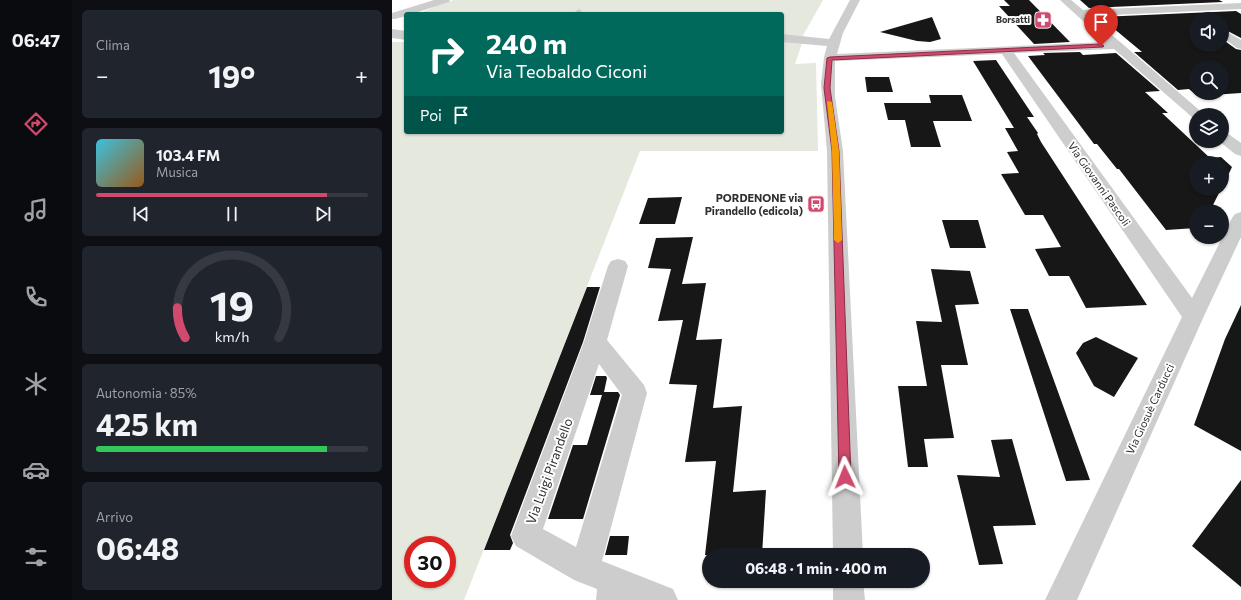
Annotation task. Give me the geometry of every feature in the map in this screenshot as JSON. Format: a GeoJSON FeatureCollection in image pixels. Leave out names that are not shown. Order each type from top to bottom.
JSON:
{"type":"FeatureCollection","features":[{"type":"Feature","properties":{"kind":"street"},"geometry":{"type":"LineString","coordinates":[[396,31],[397,19],[393,15],[445,0]]}},
{"type":"Feature","properties":{"kind":"street"},"geometry":{"type":"LineString","coordinates":[[848,548],[835,151],[827,88],[833,43],[855,0]]}},
{"type":"Feature","properties":{"kind":"street"},"geometry":{"type":"LineString","coordinates":[[1065,0],[1190,108]]}},
{"type":"Feature","properties":{"kind":"street"},"geometry":{"type":"LineString","coordinates":[[1174,0],[1192,12]]}},
{"type":"Feature","properties":{"kind":"street"},"geometry":{"type":"LineString","coordinates":[[1079,13],[1241,6]]}},
{"type":"Feature","properties":{"kind":"street"},"geometry":{"type":"LineString","coordinates":[[1229,36],[1241,44]]}},
{"type":"Feature","properties":{"kind":"street"},"geometry":{"type":"LineString","coordinates":[[784,38],[833,43]]}},
{"type":"Feature","properties":{"kind":"street"},"geometry":{"type":"LineString","coordinates":[[830,58],[1117,45]]}},
{"type":"Feature","properties":{"kind":"street","name":"Via Giovanni Pascoli"},"geometry":{"type":"LineString","coordinates":[[1006,51],[1193,316]]}},
{"type":"Feature","properties":{"kind":"street"},"geometry":{"type":"LineString","coordinates":[[1229,142],[1241,151]]}},
{"type":"Feature","properties":{"kind":"street","name":"Via Giosuè Carducci"},"geometry":{"type":"LineString","coordinates":[[1061,600],[1193,316],[1241,218]]}},
{"type":"Feature","properties":{"kind":"street","name":"Via Luigi Pirandello"},"geometry":{"type":"LineString","coordinates":[[618,266],[595,342],[526,536],[585,569],[613,590],[662,600]]}},
{"type":"Feature","properties":{"kind":"street"},"geometry":{"type":"LineString","coordinates":[[585,569],[635,393],[595,342]]}},
{"type":"Feature","properties":{"kind":"street"},"geometry":{"type":"LineString","coordinates":[[848,588],[849,600]]}},
{"type":"Feature","properties":{"kind":"lane"},"geometry":{"type":"LineString","coordinates":[[396,31],[393,36],[395,38],[404,38]]}},
{"type":"Feature","properties":{"kind":"shaded area"},"geometry":{"type":"Polygon","coordinates":[[[454,0],[823,0],[801,39],[802,43],[795,64],[816,63],[818,151],[640,151],[464,600],[392,600],[392,42],[404,42],[404,134],[784,134],[784,12],[422,12],[454,0]]]}},
{"type":"Feature","properties":{"kind":"building"},"geometry":{"type":"Polygon","coordinates":[[[1004,0],[1029,0],[1070,42],[1034,44],[999,6],[1010,6],[1004,0]]]}},
{"type":"Feature","properties":{"kind":"building"},"geometry":{"type":"Polygon","coordinates":[[[1080,0],[1219,0],[1223,2],[1089,8],[1080,0]]]}},
{"type":"Feature","properties":{"kind":"building"},"geometry":{"type":"Polygon","coordinates":[[[1236,11],[1241,14],[1241,38],[1229,32],[1229,12],[1213,12],[1236,11]]]}},
{"type":"Feature","properties":{"kind":"building"},"geometry":{"type":"Polygon","coordinates":[[[1189,13],[1189,52],[1229,52],[1229,44],[1236,49],[1241,50],[1241,93],[1229,94],[1229,60],[1189,60],[1189,89],[1178,90],[1134,52],[1142,52],[1100,17],[1189,13]]]}},
{"type":"Feature","properties":{"kind":"building"},"geometry":{"type":"Polygon","coordinates":[[[932,17],[941,39],[930,42],[917,41],[880,32],[932,17]]]}},
{"type":"Feature","properties":{"kind":"building"},"geometry":{"type":"Polygon","coordinates":[[[1080,52],[1083,55],[1116,53],[1160,91],[1145,92],[1168,113],[1162,113],[1189,138],[1189,148],[1199,148],[1208,156],[1189,156],[1189,196],[1218,196],[1214,204],[1189,204],[1189,228],[1166,230],[1119,169],[1117,169],[1097,144],[1094,144],[1028,56],[1045,55],[1043,53],[1080,52]]]}},
{"type":"Feature","properties":{"kind":"building"},"geometry":{"type":"Polygon","coordinates":[[[996,60],[1034,117],[1027,117],[1038,133],[1037,134],[1041,142],[1147,305],[1086,308],[1069,276],[1049,276],[1035,249],[1061,247],[1043,215],[1025,215],[1001,174],[1019,173],[1007,152],[1018,151],[1005,128],[1014,128],[973,61],[996,60]]]}},
{"type":"Feature","properties":{"kind":"building"},"geometry":{"type":"Polygon","coordinates":[[[865,77],[889,77],[893,92],[867,92],[865,77]]]}},
{"type":"Feature","properties":{"kind":"building"},"geometry":{"type":"Polygon","coordinates":[[[929,95],[962,95],[972,121],[933,121],[941,147],[911,147],[905,120],[888,120],[884,103],[931,103],[929,95]]]}},
{"type":"Feature","properties":{"kind":"building"},"geometry":{"type":"Polygon","coordinates":[[[1229,164],[1232,167],[1229,173],[1229,164]]]}},
{"type":"Feature","properties":{"kind":"building"},"geometry":{"type":"Polygon","coordinates":[[[682,197],[675,224],[639,224],[648,198],[682,197]]]}},
{"type":"Feature","properties":{"kind":"building"},"geometry":{"type":"Polygon","coordinates":[[[942,220],[978,220],[986,248],[950,248],[942,220]]]}},
{"type":"Feature","properties":{"kind":"building"},"geometry":{"type":"Polygon","coordinates":[[[693,237],[682,284],[706,283],[696,340],[722,339],[713,408],[742,406],[733,492],[766,490],[762,548],[706,548],[716,461],[685,462],[697,385],[669,384],[683,320],[658,321],[671,269],[648,268],[656,238],[693,237]]]}},
{"type":"Feature","properties":{"kind":"building"},"geometry":{"type":"Polygon","coordinates":[[[931,269],[970,271],[979,304],[955,305],[968,365],[941,365],[954,438],[924,439],[928,467],[908,467],[898,386],[927,386],[916,321],[942,322],[931,269]]]}},
{"type":"Feature","properties":{"kind":"building"},"geometry":{"type":"Polygon","coordinates":[[[587,287],[600,287],[583,342],[510,535],[513,543],[510,550],[484,550],[587,287]]]}},
{"type":"Feature","properties":{"kind":"building"},"geometry":{"type":"Polygon","coordinates":[[[1241,305],[1241,451],[1194,425],[1225,339],[1241,305]]]}},
{"type":"Feature","properties":{"kind":"building"},"geometry":{"type":"Polygon","coordinates":[[[1010,309],[1028,309],[1090,480],[1066,481],[1010,309]]]}},
{"type":"Feature","properties":{"kind":"building"},"geometry":{"type":"Polygon","coordinates":[[[1096,337],[1138,358],[1114,397],[1094,386],[1076,353],[1083,343],[1096,337]]]}},
{"type":"Feature","properties":{"kind":"building"},"geometry":{"type":"Polygon","coordinates":[[[596,376],[606,376],[607,378],[604,392],[618,392],[620,395],[583,519],[548,519],[573,445],[587,445],[602,395],[590,395],[596,376]]]}},
{"type":"Feature","properties":{"kind":"building"},"geometry":{"type":"Polygon","coordinates":[[[1012,439],[1036,525],[993,526],[1003,564],[979,565],[957,475],[1000,477],[991,440],[1012,439]]]}},
{"type":"Feature","properties":{"kind":"building"},"geometry":{"type":"Polygon","coordinates":[[[1241,480],[1241,587],[1192,546],[1241,480]]]}},
{"type":"Feature","properties":{"kind":"building"},"geometry":{"type":"Polygon","coordinates":[[[610,536],[629,536],[627,555],[605,555],[610,536]]]}},
{"type":"Feature","properties":{"kind":"slow traffic"},"geometry":{"type":"LineString","coordinates":[[829,102],[835,151],[838,240]]}},
{"type":"Feature","properties":{"kind":"place","name":"Borsatti"},"geometry":{"type":"Point","coordinates":[1043,20]}},
{"type":"Feature","properties":{"kind":"place","name":"PORDENONE via Pirandello (edicola)"},"geometry":{"type":"Point","coordinates":[816,204]}},
{"type":"Feature","properties":{"kind":"route"},"geometry":{"type":"LineString","coordinates":[[845,477],[835,151],[827,88],[830,58],[1101,46]]}}]}
